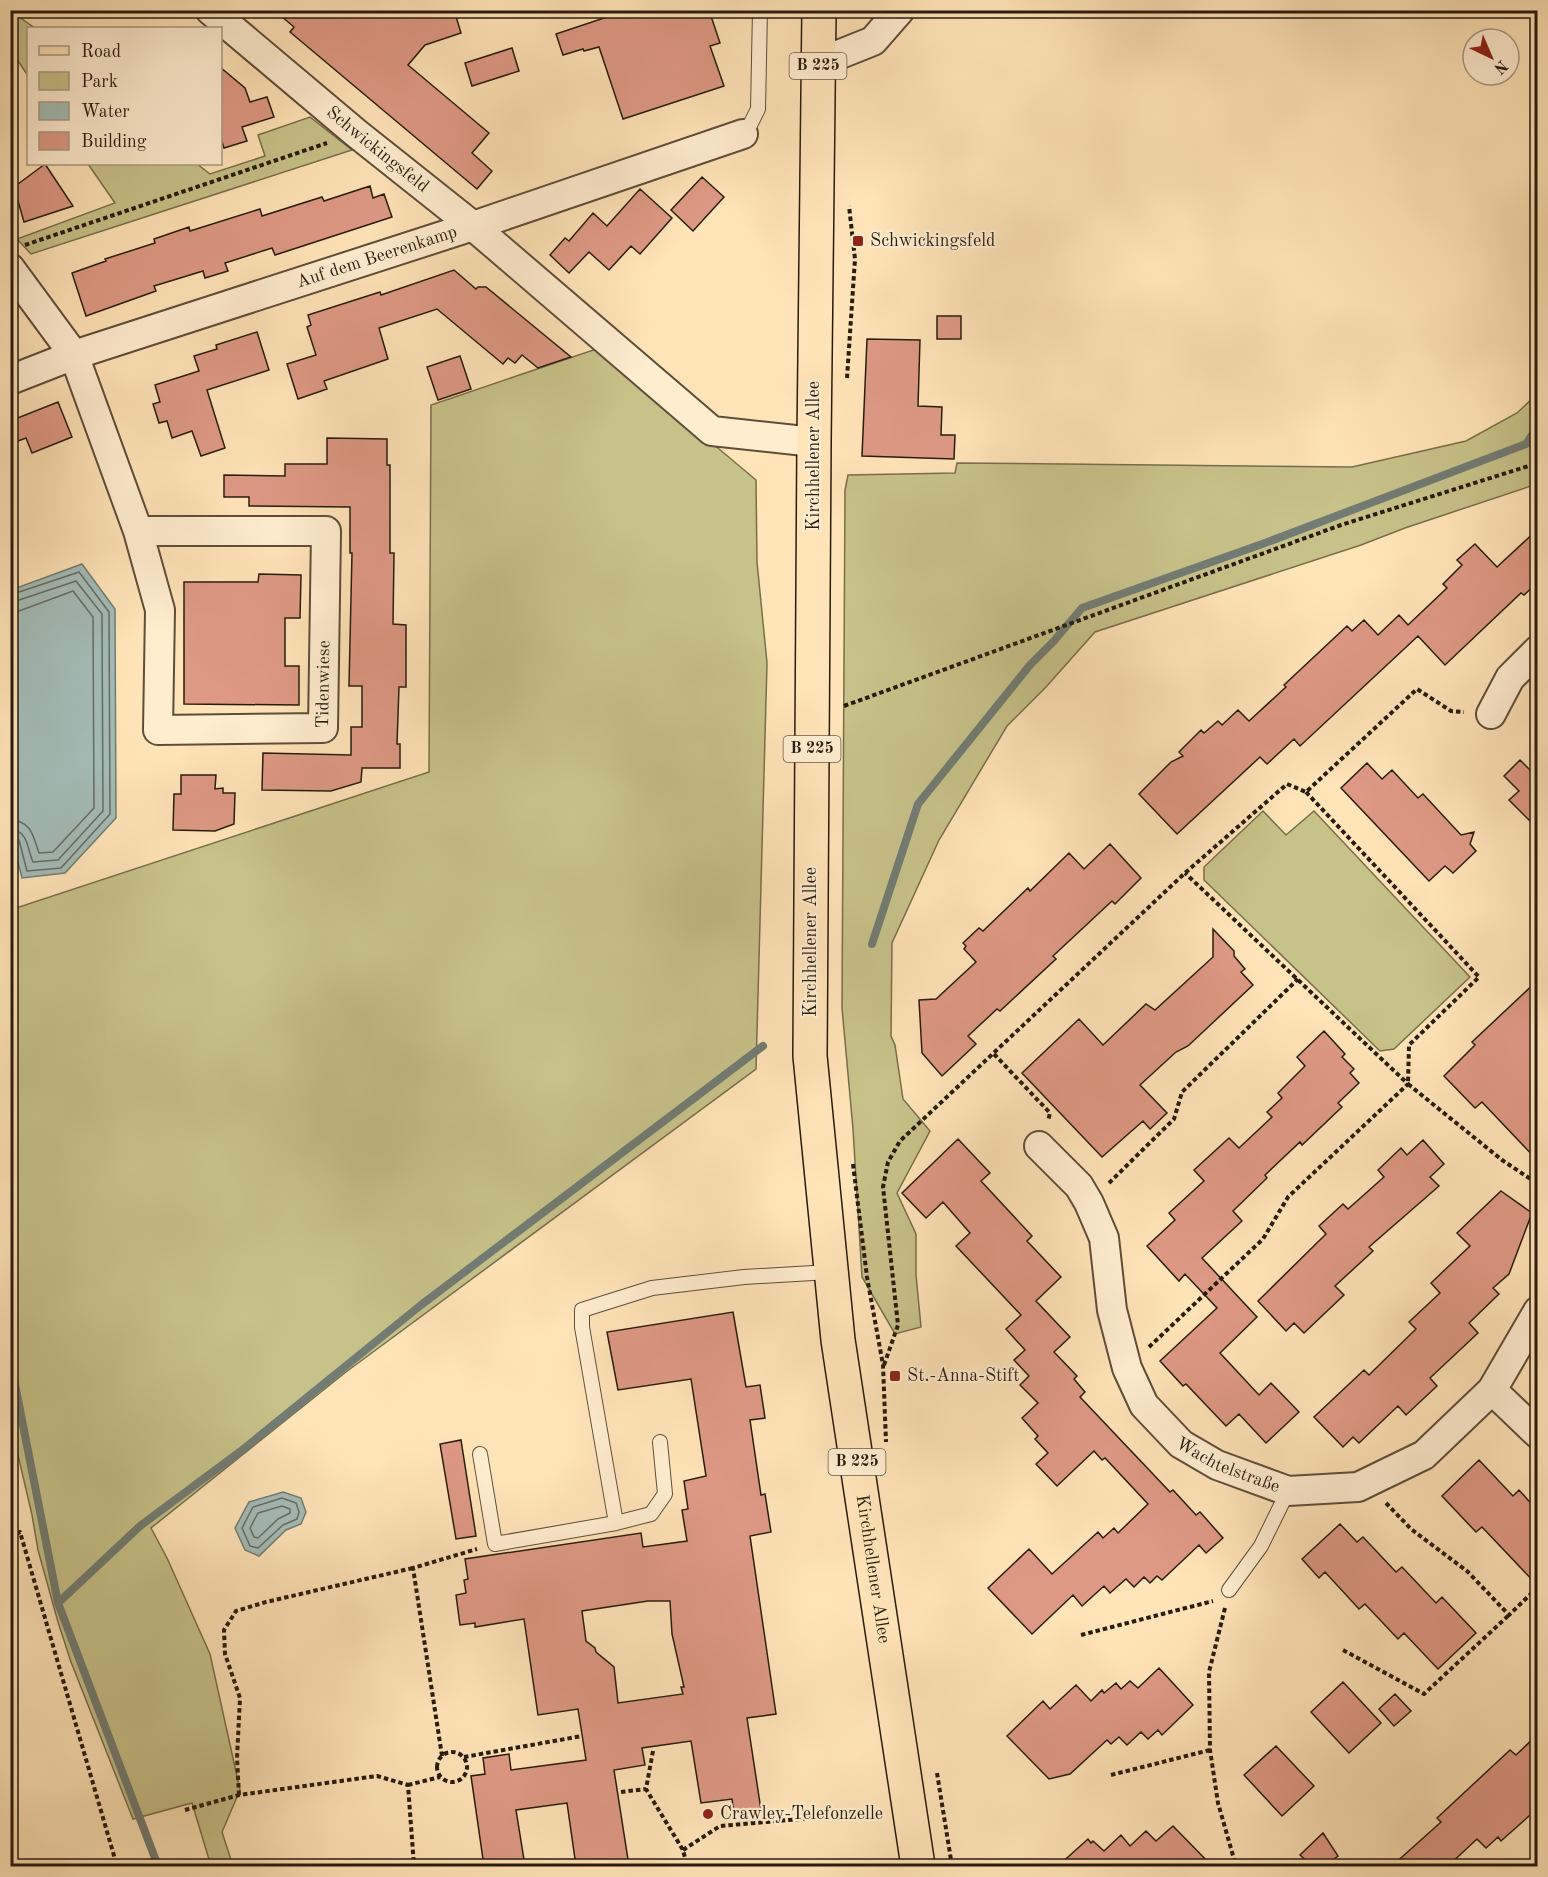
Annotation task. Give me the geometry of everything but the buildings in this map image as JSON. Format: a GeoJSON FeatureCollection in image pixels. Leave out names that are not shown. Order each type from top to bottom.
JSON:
{"type":"FeatureCollection","features":[{"type":"Feature","properties":{"kind":"main road","name":"Kirchhellener Allee"},"geometry":{"type":"LineString","coordinates":[[819,10],[810,1056],[838,1340],[918,1866]]}},
{"type":"Feature","properties":{"kind":"street","name":"Schwickingsfeld"},"geometry":{"type":"LineString","coordinates":[[210,10],[356,133],[473,226],[712,431],[814,442]]}},
{"type":"Feature","properties":{"kind":"street"},"geometry":{"type":"LineString","coordinates":[[819,63],[873,41],[900,10]]}},
{"type":"Feature","properties":{"kind":"street","name":"Auf dem Beerenkamp"},"geometry":{"type":"LineString","coordinates":[[10,380],[74,355],[473,226],[743,134]]}},
{"type":"Feature","properties":{"kind":"street","name":"Tidenwiese"},"geometry":{"type":"LineString","coordinates":[[16,257],[74,355],[138,531],[160,610],[158,730],[323,728],[327,531],[138,531]]}},
{"type":"Feature","properties":{"kind":"street"},"geometry":{"type":"LineString","coordinates":[[1491,714],[1510,678],[1538,650]]}},
{"type":"Feature","properties":{"kind":"street","name":"Wachtelstraße"},"geometry":{"type":"LineString","coordinates":[[1039,1146],[1079,1186],[1104,1238],[1112,1310],[1127,1368],[1144,1405],[1181,1444],[1217,1465],[1288,1491],[1358,1487],[1424,1455],[1492,1390],[1538,1311]]}},
{"type":"Feature","properties":{"kind":"street"},"geometry":{"type":"LineString","coordinates":[[1492,1390],[1538,1434]]}},
{"type":"Feature","properties":{"kind":"lane"},"geometry":{"type":"LineString","coordinates":[[743,134],[758,110],[760,10]]}},
{"type":"Feature","properties":{"kind":"lane"},"geometry":{"type":"LineString","coordinates":[[616,1523],[582,1327],[582,1310],[652,1288],[744,1277],[830,1272]]}},
{"type":"Feature","properties":{"kind":"lane"},"geometry":{"type":"LineString","coordinates":[[480,1454],[495,1544],[616,1523],[651,1514],[665,1494],[660,1442]]}},
{"type":"Feature","properties":{"kind":"lane"},"geometry":{"type":"LineString","coordinates":[[1228,1593],[1261,1546],[1288,1491]]}},
{"type":"Feature","properties":{"kind":"path"},"geometry":{"type":"LineString","coordinates":[[16,257],[356,133]]}},
{"type":"Feature","properties":{"kind":"path"},"geometry":{"type":"LineString","coordinates":[[847,384],[855,259],[849,204]]}},
{"type":"Feature","properties":{"kind":"path"},"geometry":{"type":"LineString","coordinates":[[844,706],[1341,525],[1538,463]]}},
{"type":"Feature","properties":{"kind":"path"},"geometry":{"type":"LineString","coordinates":[[1306,792],[1417,689],[1451,711],[1491,714]]}},
{"type":"Feature","properties":{"kind":"path"},"geometry":{"type":"LineString","coordinates":[[843,694],[844,717]]}},
{"type":"Feature","properties":{"kind":"path"},"geometry":{"type":"LineString","coordinates":[[883,1365],[898,1325],[883,1187],[888,1162],[900,1141],[1185,873],[1287,784],[1306,792],[1479,977],[1409,1045],[1408,1084],[1288,1197],[1263,1239],[1127,1368]]}},
{"type":"Feature","properties":{"kind":"path"},"geometry":{"type":"LineString","coordinates":[[1185,873],[1408,1084],[1502,1160],[1538,1184]]}},
{"type":"Feature","properties":{"kind":"path"},"geometry":{"type":"LineString","coordinates":[[1089,1203],[1174,1119],[1182,1092],[1298,979]]}},
{"type":"Feature","properties":{"kind":"path"},"geometry":{"type":"LineString","coordinates":[[994,1054],[1050,1113],[1039,1146]]}},
{"type":"Feature","properties":{"kind":"path"},"geometry":{"type":"LineString","coordinates":[[853,1161],[867,1277],[883,1365],[886,1446]]}},
{"type":"Feature","properties":{"kind":"path"},"geometry":{"type":"LineString","coordinates":[[1367,1483],[1411,1529],[1467,1571],[1509,1615]]}},
{"type":"Feature","properties":{"kind":"path"},"geometry":{"type":"LineString","coordinates":[[10,1538],[20,1532],[117,1866]]}},
{"type":"Feature","properties":{"kind":"path"},"geometry":{"type":"LineString","coordinates":[[239,1795],[237,1758],[240,1698],[225,1654],[224,1630],[236,1611],[413,1568],[495,1544]]}},
{"type":"Feature","properties":{"kind":"path"},"geometry":{"type":"LineString","coordinates":[[413,1568],[442,1756],[437,1767],[440,1777]]}},
{"type":"Feature","properties":{"kind":"path"},"geometry":{"type":"LineString","coordinates":[[1342,1650],[1424,1694],[1538,1587]]}},
{"type":"Feature","properties":{"kind":"path"},"geometry":{"type":"LineString","coordinates":[[1081,1635],[1228,1593],[1209,1672],[1210,1750],[1218,1803],[1236,1866]]}},
{"type":"Feature","properties":{"kind":"path"},"geometry":{"type":"LineString","coordinates":[[442,1756],[455,1752],[464,1757],[582,1736]]}},
{"type":"Feature","properties":{"kind":"path"},"geometry":{"type":"LineString","coordinates":[[1111,1775],[1210,1750]]}},
{"type":"Feature","properties":{"kind":"path"},"geometry":{"type":"LineString","coordinates":[[653,1751],[646,1789],[683,1850],[687,1866]]}},
{"type":"Feature","properties":{"kind":"path"},"geometry":{"type":"LineString","coordinates":[[184,1810],[239,1795],[377,1776],[408,1785],[440,1777],[454,1782],[464,1777],[467,1765],[464,1757]]}},
{"type":"Feature","properties":{"kind":"path"},"geometry":{"type":"LineString","coordinates":[[937,1772],[952,1866]]}},
{"type":"Feature","properties":{"kind":"path"},"geometry":{"type":"LineString","coordinates":[[408,1785],[414,1866]]}},
{"type":"Feature","properties":{"kind":"path"},"geometry":{"type":"LineString","coordinates":[[621,1792],[646,1789]]}},
{"type":"Feature","properties":{"kind":"path"},"geometry":{"type":"LineString","coordinates":[[683,1850],[720,1826],[881,1812]]}},
{"type":"Feature","properties":{"kind":"green space"},"geometry":{"type":"Polygon","coordinates":[[[10,11],[34,27],[27,27],[27,74],[11,50],[10,11]]]}},
{"type":"Feature","properties":{"kind":"green space"},"geometry":{"type":"Polygon","coordinates":[[[310,117],[352,150],[31,254],[17,239],[115,203],[89,165],[198,165],[210,174],[265,156],[258,135],[310,117]]]}},
{"type":"Feature","properties":{"kind":"green space"},"geometry":{"type":"Polygon","coordinates":[[[599,348],[756,480],[757,562],[767,663],[756,1069],[346,1372],[151,1528],[210,1654],[240,1790],[222,1832],[233,1866],[211,1866],[192,1803],[133,1819],[71,1662],[58,1622],[38,1550],[10,1421],[10,910],[429,772],[431,405],[599,348]]]}},
{"type":"Feature","properties":{"kind":"green space"},"geometry":{"type":"Polygon","coordinates":[[[1537,394],[1537,484],[1361,545],[1095,632],[1046,687],[1007,726],[939,840],[892,943],[891,1036],[895,1045],[903,1099],[930,1131],[897,1193],[916,1234],[916,1275],[921,1327],[895,1334],[862,1277],[853,1129],[842,1008],[845,490],[848,475],[955,473],[957,463],[1352,467],[1466,441],[1517,413],[1537,394]]]}},
{"type":"Feature","properties":{"kind":"green space"},"geometry":{"type":"Polygon","coordinates":[[[1263,811],[1286,835],[1314,811],[1470,977],[1394,1049],[1380,1051],[1204,880],[1204,867],[1263,811]]]}},
{"type":"Feature","properties":{"kind":"water"},"geometry":{"type":"Polygon","coordinates":[[[82,564],[115,609],[116,818],[65,873],[22,878],[10,831],[11,590],[82,564]]]}},
{"type":"Feature","properties":{"kind":"water"},"geometry":{"type":"Polygon","coordinates":[[[283,1492],[301,1498],[306,1512],[301,1524],[286,1530],[259,1556],[245,1550],[235,1528],[249,1502],[283,1492]]]}},
{"type":"Feature","properties":{"kind":"waterway"},"geometry":{"type":"LineString","coordinates":[[872,944],[918,804],[1030,665],[1082,608],[1265,543],[1526,444],[1538,426]]}},
{"type":"Feature","properties":{"kind":"waterway"},"geometry":{"type":"LineString","coordinates":[[158,1866],[58,1603],[140,1526],[241,1451],[421,1305],[763,1046]]}},
{"type":"Feature","properties":{"kind":"waterway"},"geometry":{"type":"LineString","coordinates":[[10,1359],[58,1603]]}},
{"type":"Feature","properties":{"kind":"place","name":"Schwickingsfeld"},"geometry":{"type":"Point","coordinates":[858,241]}},
{"type":"Feature","properties":{"kind":"place","name":"St.-Anna-Stift"},"geometry":{"type":"Point","coordinates":[895,1376]}},
{"type":"Feature","properties":{"kind":"place","name":"Crawley-Telefonzelle"},"geometry":{"type":"Point","coordinates":[708,1814]}}]}
